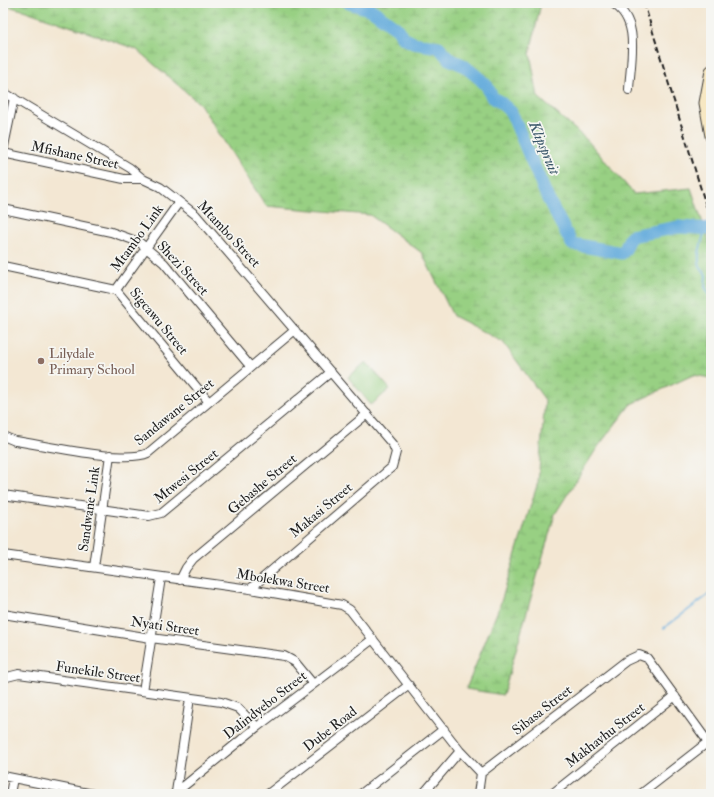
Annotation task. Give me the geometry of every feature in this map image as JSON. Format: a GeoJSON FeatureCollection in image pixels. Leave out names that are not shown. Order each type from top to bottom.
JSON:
{"type":"FeatureCollection","features":[{"type":"Feature","properties":{"kind":"street"},"geometry":{"type":"LineString","coordinates":[[612,3],[620,7],[632,33],[632,57],[629,90]]}},
{"type":"Feature","properties":{"kind":"street"},"geometry":{"type":"LineString","coordinates":[[711,71],[705,110],[711,136]]}},
{"type":"Feature","properties":{"kind":"street","name":"Mtambo Street"},"geometry":{"type":"LineString","coordinates":[[3,92],[130,168],[143,179],[160,188],[196,215],[393,445]]}},
{"type":"Feature","properties":{"kind":"street"},"geometry":{"type":"LineString","coordinates":[[3,152],[14,98]]}},
{"type":"Feature","properties":{"kind":"street","name":"Mfishane Street"},"geometry":{"type":"LineString","coordinates":[[3,152],[124,179],[143,179]]}},
{"type":"Feature","properties":{"kind":"street","name":"Mtambo Link"},"geometry":{"type":"LineString","coordinates":[[116,290],[145,247],[179,202]]}},
{"type":"Feature","properties":{"kind":"street","name":"Shezi Street"},"geometry":{"type":"LineString","coordinates":[[3,209],[111,232],[132,238],[145,247],[177,278],[250,366]]}},
{"type":"Feature","properties":{"kind":"street","name":"Sigcawu Street"},"geometry":{"type":"LineString","coordinates":[[3,266],[116,290],[209,402]]}},
{"type":"Feature","properties":{"kind":"street","name":"Sandawane Street"},"geometry":{"type":"LineString","coordinates":[[3,437],[15,441],[110,455],[136,457],[148,453],[250,366],[295,330]]}},
{"type":"Feature","properties":{"kind":"street","name":"Mtwesi Street"},"geometry":{"type":"LineString","coordinates":[[3,494],[149,516],[161,513],[331,372]]}},
{"type":"Feature","properties":{"kind":"street","name":"Gebashe Street"},"geometry":{"type":"LineString","coordinates":[[180,580],[186,568],[193,559],[367,414]]}},
{"type":"Feature","properties":{"kind":"street","name":"Makasi Street"},"geometry":{"type":"LineString","coordinates":[[250,588],[392,467],[396,452],[393,445]]}},
{"type":"Feature","properties":{"kind":"street","name":"Sandwane Link"},"geometry":{"type":"LineString","coordinates":[[94,567],[110,455]]}},
{"type":"Feature","properties":{"kind":"street","name":"Mbolekwa Street"},"geometry":{"type":"LineString","coordinates":[[3,555],[94,567],[161,578],[250,588],[342,604],[350,610],[460,750],[481,773]]}},
{"type":"Feature","properties":{"kind":"street"},"geometry":{"type":"LineString","coordinates":[[143,691],[161,578]]}},
{"type":"Feature","properties":{"kind":"street","name":"Nyati Street"},"geometry":{"type":"LineString","coordinates":[[3,614],[151,638],[284,656],[295,662],[313,684]]}},
{"type":"Feature","properties":{"kind":"street","name":"Dalindyebo Street"},"geometry":{"type":"LineString","coordinates":[[175,793],[257,727],[373,639]]}},
{"type":"Feature","properties":{"kind":"street","name":"Sibasa Street"},"geometry":{"type":"LineString","coordinates":[[481,773],[626,661],[636,655],[646,658],[675,696]]}},
{"type":"Feature","properties":{"kind":"street","name":"Funekile Street"},"geometry":{"type":"LineString","coordinates":[[3,678],[19,674],[232,705],[238,708],[257,727]]}},
{"type":"Feature","properties":{"kind":"street","name":"Dube Road"},"geometry":{"type":"LineString","coordinates":[[270,793],[409,685]]}},
{"type":"Feature","properties":{"kind":"street"},"geometry":{"type":"LineString","coordinates":[[641,794],[710,744],[675,696]]}},
{"type":"Feature","properties":{"kind":"street","name":"Makhavhu Street"},"geometry":{"type":"LineString","coordinates":[[552,794],[675,696]]}},
{"type":"Feature","properties":{"kind":"street"},"geometry":{"type":"LineString","coordinates":[[175,793],[190,698]]}},
{"type":"Feature","properties":{"kind":"street"},"geometry":{"type":"LineString","coordinates":[[361,794],[444,729]]}},
{"type":"Feature","properties":{"kind":"street"},"geometry":{"type":"LineString","coordinates":[[423,794],[460,750]]}},
{"type":"Feature","properties":{"kind":"street"},"geometry":{"type":"LineString","coordinates":[[478,794],[481,773]]}},
{"type":"Feature","properties":{"kind":"street"},"geometry":{"type":"LineString","coordinates":[[3,776],[89,794]]}},
{"type":"Feature","properties":{"kind":"street"},"geometry":{"type":"LineString","coordinates":[[10,794],[13,778]]}},
{"type":"Feature","properties":{"kind":"green space"},"geometry":{"type":"Polygon","coordinates":[[[3,3],[541,3],[530,53],[538,97],[587,140],[634,194],[691,188],[711,247],[711,378],[693,375],[631,404],[597,448],[555,514],[503,695],[466,689],[500,605],[538,482],[545,400],[503,342],[453,316],[422,253],[370,215],[266,206],[200,104],[136,49],[23,10],[3,5],[3,3]]]}},
{"type":"Feature","properties":{"kind":"green space"},"geometry":{"type":"Polygon","coordinates":[[[366,362],[390,389],[371,405],[348,377],[366,362]]]}},
{"type":"Feature","properties":{"kind":"waterway","name":"Klipspruit"},"geometry":{"type":"LineString","coordinates":[[349,3],[372,10],[399,30],[402,37],[413,43],[439,47],[449,59],[463,65],[487,86],[492,97],[511,112],[548,199],[572,244],[622,253],[631,236],[679,227],[711,229]]}},
{"type":"Feature","properties":{"kind":"waterway"},"geometry":{"type":"LineString","coordinates":[[705,229],[700,247],[699,259],[702,270],[706,275],[705,287],[711,297]]}},
{"type":"Feature","properties":{"kind":"waterway"},"geometry":{"type":"LineString","coordinates":[[664,628],[711,593]]}},
{"type":"Feature","properties":{"kind":"railway"},"geometry":{"type":"LineString","coordinates":[[644,3],[711,222]]}},
{"type":"Feature","properties":{"kind":"place","name":"Lilydale Primary School"},"geometry":{"type":"Point","coordinates":[41,361]}}]}
